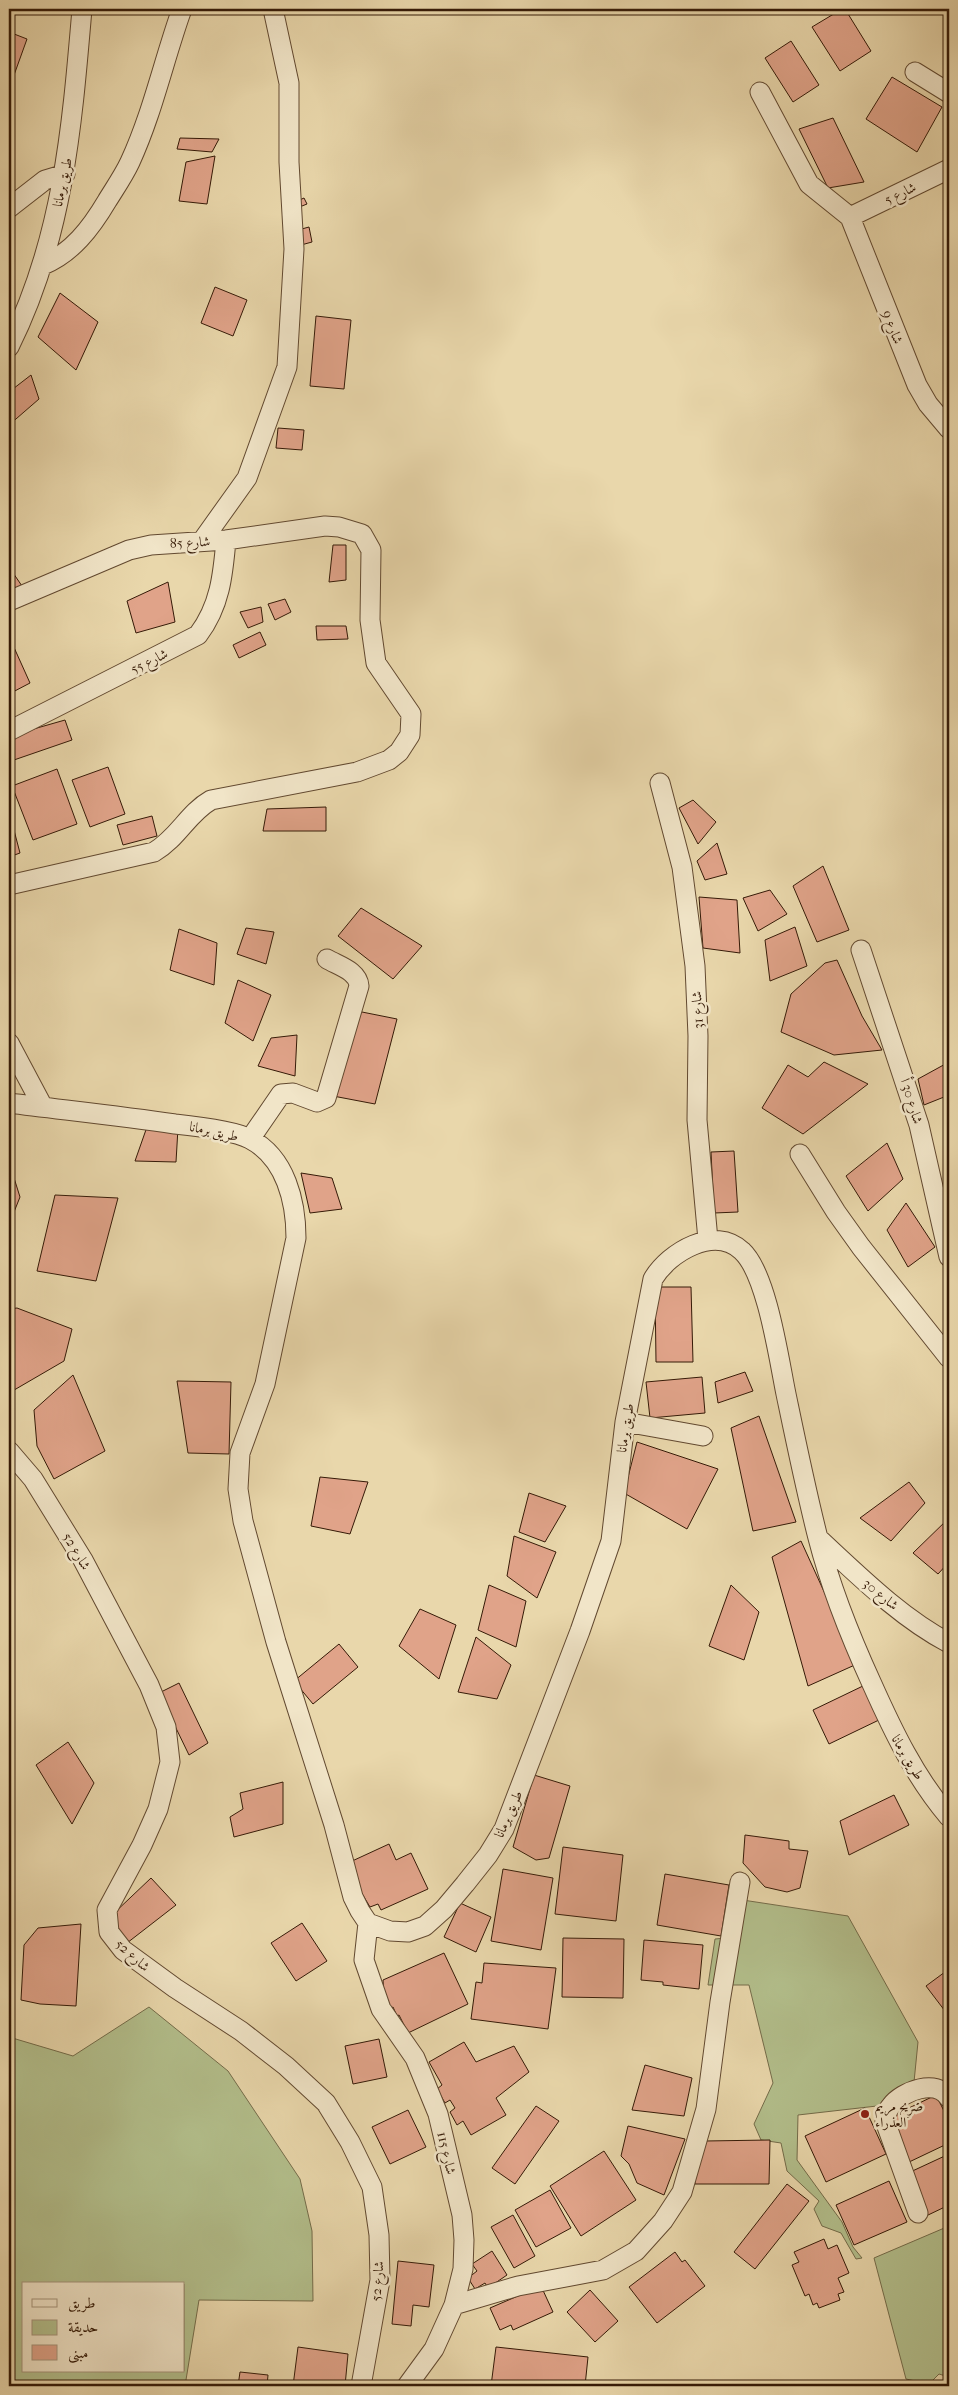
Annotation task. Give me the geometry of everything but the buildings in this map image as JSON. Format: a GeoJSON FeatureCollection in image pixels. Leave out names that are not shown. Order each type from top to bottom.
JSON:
{"type":"FeatureCollection","features":[{"type":"Feature","properties":{"kind":"street","name":"طريق برمانا"},"geometry":{"type":"LineString","coordinates":[[9,347],[25,314],[43,265],[65,174],[73,114],[82,9]]}},
{"type":"Feature","properties":{"kind":"street"},"geometry":{"type":"LineString","coordinates":[[43,265],[68,251],[83,235],[96,219],[130,163],[149,115],[182,9]]}},
{"type":"Feature","properties":{"kind":"street"},"geometry":{"type":"LineString","coordinates":[[202,541],[247,478],[287,367],[294,249],[289,162],[289,83],[273,9]]}},
{"type":"Feature","properties":{"kind":"street"},"geometry":{"type":"LineString","coordinates":[[915,72],[949,93]]}},
{"type":"Feature","properties":{"kind":"street"},"geometry":{"type":"LineString","coordinates":[[760,92],[809,184],[850,217]]}},
{"type":"Feature","properties":{"kind":"street","name":"شارع 5"},"geometry":{"type":"LineString","coordinates":[[850,217],[949,169]]}},
{"type":"Feature","properties":{"kind":"street"},"geometry":{"type":"LineString","coordinates":[[9,208],[45,180],[65,174]]}},
{"type":"Feature","properties":{"kind":"street","name":"شارع 9"},"geometry":{"type":"LineString","coordinates":[[850,217],[917,385],[928,404],[949,429]]}},
{"type":"Feature","properties":{"kind":"street","name":"شارع 85"},"geometry":{"type":"LineString","coordinates":[[9,601],[129,550],[150,545],[226,540],[325,526],[339,527],[362,534],[370,550],[370,620],[376,663],[411,714],[410,735],[399,752],[389,760],[357,772],[211,800],[192,814],[166,845],[154,852],[9,885]]}},
{"type":"Feature","properties":{"kind":"street","name":"شارع 55"},"geometry":{"type":"LineString","coordinates":[[9,731],[198,635],[208,622],[219,596],[226,540]]}},
{"type":"Feature","properties":{"kind":"street","name":"شارع 31"},"geometry":{"type":"LineString","coordinates":[[660,783],[682,867],[695,966],[698,1036],[697,1120],[708,1240]]}},
{"type":"Feature","properties":{"kind":"street","name":"شارع 30 أ"},"geometry":{"type":"LineString","coordinates":[[861,950],[919,1125],[949,1257]]}},
{"type":"Feature","properties":{"kind":"street"},"geometry":{"type":"LineString","coordinates":[[250,1139],[281,1094],[293,1092],[317,1102],[326,1098],[359,986],[354,974],[327,959]]}},
{"type":"Feature","properties":{"kind":"street"},"geometry":{"type":"LineString","coordinates":[[9,1043],[43,1107]]}},
{"type":"Feature","properties":{"kind":"street","name":"طريق برمانا"},"geometry":{"type":"LineString","coordinates":[[9,1103],[207,1128],[250,1139],[268,1154],[283,1174],[292,1194],[296,1214],[296,1238],[265,1384],[240,1452],[238,1489],[243,1521],[276,1642],[334,1825],[353,1896],[368,1923],[390,1931],[408,1932],[425,1926],[444,1909],[465,1884],[488,1855],[504,1829],[580,1631],[611,1541],[625,1422],[653,1279],[659,1269],[674,1256],[708,1240],[721,1240],[742,1250],[754,1265],[767,1306],[818,1538],[843,1620],[893,1732],[915,1770],[949,1817]]}},
{"type":"Feature","properties":{"kind":"street"},"geometry":{"type":"LineString","coordinates":[[800,1154],[836,1212],[861,1247],[949,1358]]}},
{"type":"Feature","properties":{"kind":"street"},"geometry":{"type":"LineString","coordinates":[[625,1422],[703,1436]]}},
{"type":"Feature","properties":{"kind":"street","name":"شارع 52"},"geometry":{"type":"LineString","coordinates":[[9,1451],[33,1479],[83,1560],[149,1685],[166,1727],[170,1762],[158,1809],[142,1845],[107,1910],[109,1932],[123,1950],[175,1988],[249,2036],[286,2066],[326,2103],[350,2142],[372,2187],[379,2234],[380,2280],[361,2386]]}},
{"type":"Feature","properties":{"kind":"street","name":"شارع 30"},"geometry":{"type":"LineString","coordinates":[[818,1538],[860,1578],[926,1631],[949,1643]]}},
{"type":"Feature","properties":{"kind":"street"},"geometry":{"type":"LineString","coordinates":[[454,2304],[518,2286],[602,2270],[636,2251],[663,2221],[682,2192],[706,2109],[720,2002],[740,1882]]}},
{"type":"Feature","properties":{"kind":"street","name":"شارع 115"},"geometry":{"type":"LineString","coordinates":[[368,1923],[364,1960],[380,2009],[415,2058],[438,2114],[462,2215],[464,2240],[463,2269],[454,2304],[434,2349],[408,2386]]}},
{"type":"Feature","properties":{"kind":"street"},"geometry":{"type":"LineString","coordinates":[[918,2213],[884,2120],[891,2105],[916,2088],[930,2087],[941,2090],[949,2098]]}},
{"type":"Feature","properties":{"kind":"green space"},"geometry":{"type":"Polygon","coordinates":[[[736,1899],[848,1916],[918,2042],[912,2102],[798,2115],[797,2160],[842,2222],[853,2247],[862,2258],[856,2259],[841,2233],[822,2226],[814,2209],[819,2201],[787,2171],[781,2143],[761,2140],[754,2124],[773,2083],[749,1985],[708,1985],[715,1939],[726,1938],[736,1899]]]}},
{"type":"Feature","properties":{"kind":"green space"},"geometry":{"type":"Polygon","coordinates":[[[149,2007],[228,2071],[300,2179],[312,2231],[313,2301],[199,2300],[185,2386],[9,2386],[9,2037],[73,2056],[149,2007]]]}},
{"type":"Feature","properties":{"kind":"green space"},"geometry":{"type":"Polygon","coordinates":[[[949,2226],[949,2377],[939,2374],[929,2384],[906,2379],[874,2258],[949,2226]]]}},
{"type":"Feature","properties":{"kind":"place","name":"ضريح مريم العذراء"},"geometry":{"type":"Point","coordinates":[865,2114]}}]}
